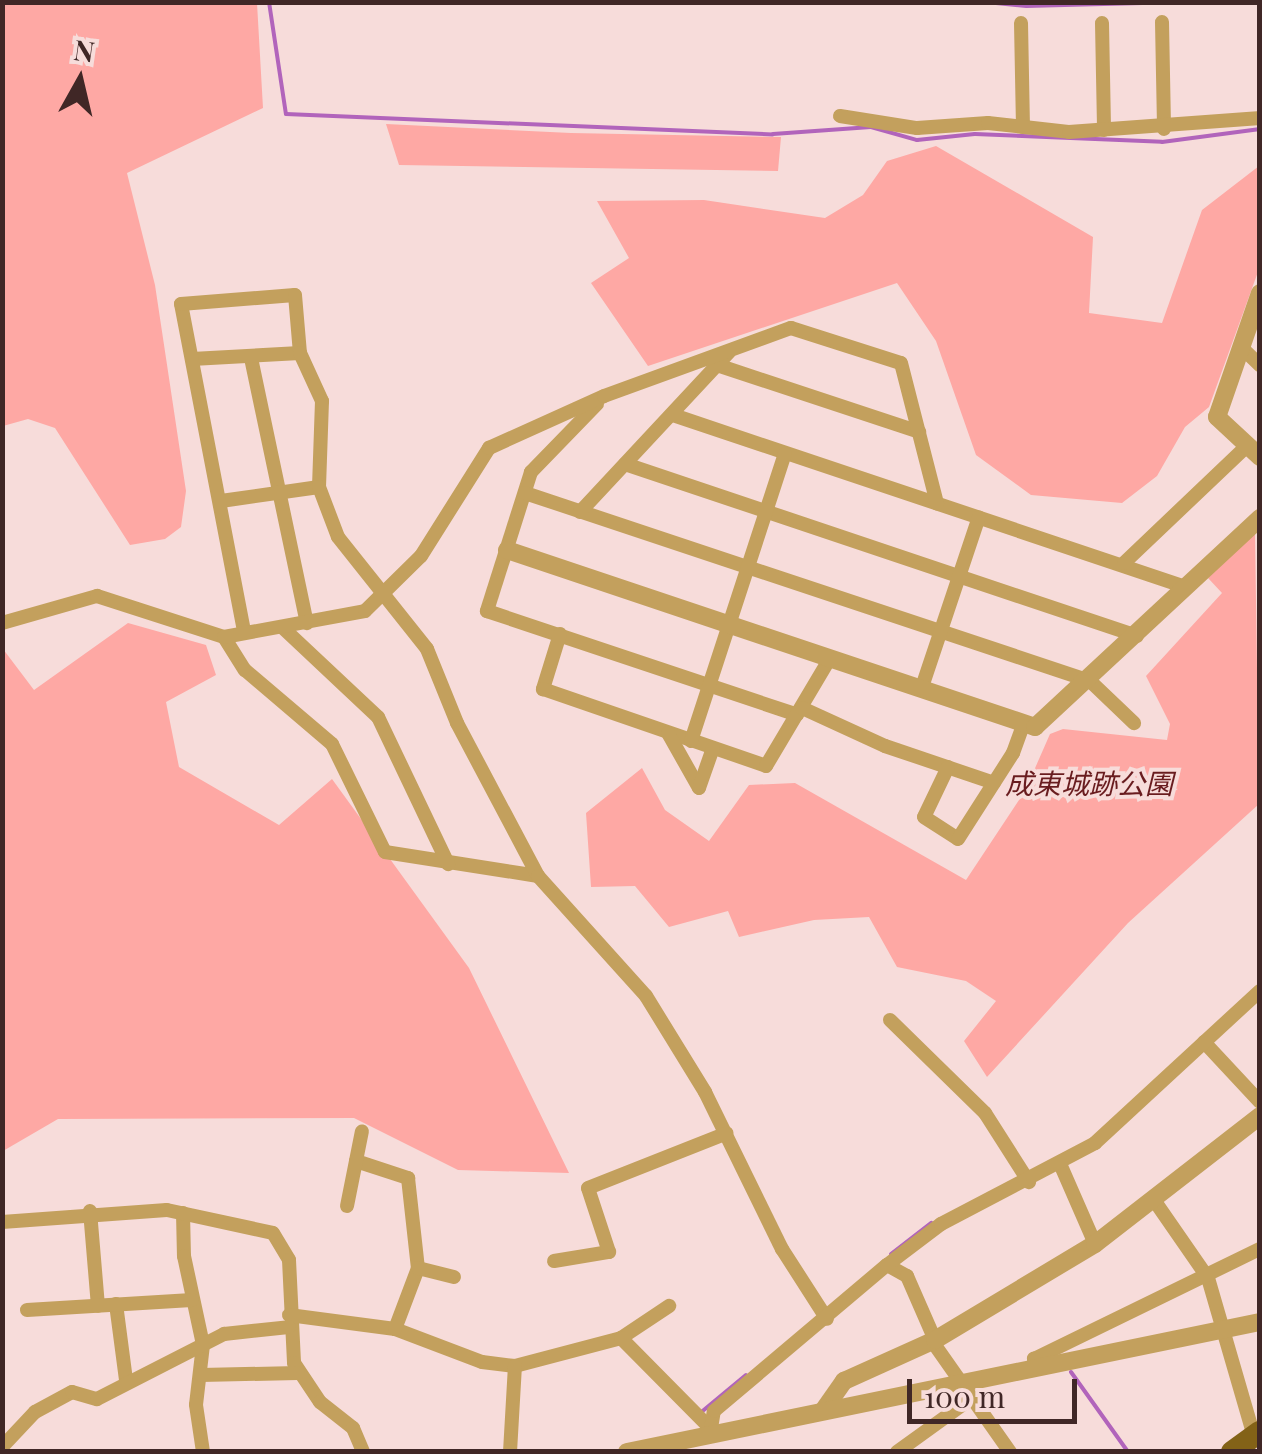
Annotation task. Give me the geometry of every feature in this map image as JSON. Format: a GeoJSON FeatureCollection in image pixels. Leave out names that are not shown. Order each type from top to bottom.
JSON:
{"type":"FeatureCollection","features":[{"type":"Feature","properties":{"kind":"highway"},"geometry":{"type":"LineString","coordinates":[[1232,1452],[1257,1434]]}},
{"type":"Feature","properties":{"kind":"street"},"geometry":{"type":"LineString","coordinates":[[1102,22],[1104,130]]}},
{"type":"Feature","properties":{"kind":"street"},"geometry":{"type":"LineString","coordinates":[[1162,22],[1164,129]]}},
{"type":"Feature","properties":{"kind":"street"},"geometry":{"type":"LineString","coordinates":[[1021,23],[1022,127]]}},
{"type":"Feature","properties":{"kind":"street"},"geometry":{"type":"LineString","coordinates":[[840,116],[917,128],[1104,130],[1164,129],[1260,118]]}},
{"type":"Feature","properties":{"kind":"street"},"geometry":{"type":"LineString","coordinates":[[1124,563],[1254,451],[1216,417],[1260,292]]}},
{"type":"Feature","properties":{"kind":"street"},"geometry":{"type":"LineString","coordinates":[[244,631],[182,304],[296,295],[300,353],[322,401],[319,487],[338,537],[426,649],[457,723],[538,876],[646,996],[726,1133],[782,1249],[824,1315]]}},
{"type":"Feature","properties":{"kind":"street"},"geometry":{"type":"LineString","coordinates":[[2,623],[98,596],[224,638],[244,631],[366,611],[422,556],[489,448],[604,396],[791,328],[901,363],[937,503]]}},
{"type":"Feature","properties":{"kind":"street"},"geometry":{"type":"LineString","coordinates":[[1240,346],[1260,365]]}},
{"type":"Feature","properties":{"kind":"street"},"geometry":{"type":"LineString","coordinates":[[580,512],[730,351]]}},
{"type":"Feature","properties":{"kind":"street"},"geometry":{"type":"LineString","coordinates":[[192,358],[300,353]]}},
{"type":"Feature","properties":{"kind":"street"},"geometry":{"type":"LineString","coordinates":[[250,358],[306,623]]}},
{"type":"Feature","properties":{"kind":"street"},"geometry":{"type":"LineString","coordinates":[[717,365],[919,432]]}},
{"type":"Feature","properties":{"kind":"street"},"geometry":{"type":"LineString","coordinates":[[604,396],[532,472],[487,611],[799,711],[994,782]]}},
{"type":"Feature","properties":{"kind":"street"},"geometry":{"type":"LineString","coordinates":[[673,415],[1124,563],[1186,587]]}},
{"type":"Feature","properties":{"kind":"street"},"geometry":{"type":"LineString","coordinates":[[692,741],[785,454]]}},
{"type":"Feature","properties":{"kind":"street"},"geometry":{"type":"LineString","coordinates":[[625,464],[1136,636]]}},
{"type":"Feature","properties":{"kind":"street"},"geometry":{"type":"LineString","coordinates":[[221,500],[319,487]]}},
{"type":"Feature","properties":{"kind":"street"},"geometry":{"type":"LineString","coordinates":[[525,493],[1090,681],[1134,723]]}},
{"type":"Feature","properties":{"kind":"street"},"geometry":{"type":"LineString","coordinates":[[921,690],[979,516]]}},
{"type":"Feature","properties":{"kind":"street"},"geometry":{"type":"LineString","coordinates":[[507,550],[1035,726],[1090,681],[1260,518]]}},
{"type":"Feature","properties":{"kind":"street"},"geometry":{"type":"LineString","coordinates":[[282,627],[378,717],[448,864]]}},
{"type":"Feature","properties":{"kind":"street"},"geometry":{"type":"LineString","coordinates":[[560,634],[543,689],[766,766],[829,660]]}},
{"type":"Feature","properties":{"kind":"street"},"geometry":{"type":"LineString","coordinates":[[224,638],[245,670],[332,744],[385,852],[538,876]]}},
{"type":"Feature","properties":{"kind":"street"},"geometry":{"type":"LineString","coordinates":[[948,767],[924,817],[958,839],[994,782],[1024,723]]}},
{"type":"Feature","properties":{"kind":"street"},"geometry":{"type":"LineString","coordinates":[[668,733],[699,788],[713,748]]}},
{"type":"Feature","properties":{"kind":"street"},"geometry":{"type":"LineString","coordinates":[[709,1430],[714,1411],[824,1315],[941,1224],[1029,1182],[1096,1143],[1207,1045],[1260,991]]}},
{"type":"Feature","properties":{"kind":"street"},"geometry":{"type":"LineString","coordinates":[[890,1020],[985,1113],[1029,1182]]}},
{"type":"Feature","properties":{"kind":"street"},"geometry":{"type":"LineString","coordinates":[[1207,1045],[1260,1102]]}},
{"type":"Feature","properties":{"kind":"street"},"geometry":{"type":"LineString","coordinates":[[824,1411],[844,1380],[934,1340],[1095,1244],[1260,1116]]}},
{"type":"Feature","properties":{"kind":"street"},"geometry":{"type":"LineString","coordinates":[[346,1206],[362,1131]]}},
{"type":"Feature","properties":{"kind":"street"},"geometry":{"type":"LineString","coordinates":[[554,1261],[610,1252],[588,1188],[726,1133]]}},
{"type":"Feature","properties":{"kind":"street"},"geometry":{"type":"LineString","coordinates":[[356,1161],[408,1178],[418,1268],[394,1329]]}},
{"type":"Feature","properties":{"kind":"street"},"geometry":{"type":"LineString","coordinates":[[1064,1163],[1095,1244]]}},
{"type":"Feature","properties":{"kind":"street"},"geometry":{"type":"LineString","coordinates":[[1154,1200],[1208,1278],[1257,1434]]}},
{"type":"Feature","properties":{"kind":"street"},"geometry":{"type":"LineString","coordinates":[[90,1211],[98,1306]]}},
{"type":"Feature","properties":{"kind":"street"},"geometry":{"type":"LineString","coordinates":[[2,1222],[90,1211],[183,1212],[233,1221],[284,1243],[289,1321],[298,1373],[320,1402],[353,1428],[363,1452]]}},
{"type":"Feature","properties":{"kind":"street"},"geometry":{"type":"LineString","coordinates":[[183,1212],[192,1300],[202,1346],[196,1405],[203,1452]]}},
{"type":"Feature","properties":{"kind":"street"},"geometry":{"type":"LineString","coordinates":[[1037,1368],[1034,1358],[1208,1278],[1260,1249]]}},
{"type":"Feature","properties":{"kind":"street"},"geometry":{"type":"LineString","coordinates":[[887,1265],[906,1276],[934,1340],[1010,1452]]}},
{"type":"Feature","properties":{"kind":"street"},"geometry":{"type":"LineString","coordinates":[[418,1268],[454,1277]]}},
{"type":"Feature","properties":{"kind":"street"},"geometry":{"type":"LineString","coordinates":[[27,1310],[192,1300]]}},
{"type":"Feature","properties":{"kind":"street"},"geometry":{"type":"LineString","coordinates":[[116,1304],[126,1380]]}},
{"type":"Feature","properties":{"kind":"street"},"geometry":{"type":"LineString","coordinates":[[2,1447],[35,1412],[72,1392],[96,1400],[126,1380],[224,1334],[289,1321],[394,1329],[482,1362],[515,1366],[621,1338],[669,1306]]}},
{"type":"Feature","properties":{"kind":"street"},"geometry":{"type":"LineString","coordinates":[[627,1452],[653,1449],[709,1430],[966,1391],[1037,1368],[1260,1322]]}},
{"type":"Feature","properties":{"kind":"street"},"geometry":{"type":"LineString","coordinates":[[621,1338],[709,1430]]}},
{"type":"Feature","properties":{"kind":"street"},"geometry":{"type":"LineString","coordinates":[[510,1452],[515,1366]]}},
{"type":"Feature","properties":{"kind":"street"},"geometry":{"type":"LineString","coordinates":[[200,1375],[298,1373]]}},
{"type":"Feature","properties":{"kind":"street"},"geometry":{"type":"LineString","coordinates":[[897,1452],[966,1391]]}},
{"type":"Feature","properties":{"kind":"green space"},"geometry":{"type":"Polygon","coordinates":[[[3,2],[257,3],[263,108],[127,173],[155,285],[186,491],[181,527],[165,539],[130,545],[55,428],[28,419],[3,426],[3,2]]]}},
{"type":"Feature","properties":{"kind":"green space"},"geometry":{"type":"Polygon","coordinates":[[[386,124],[781,137],[778,171],[399,165],[386,124]]]}},
{"type":"Feature","properties":{"kind":"green space"},"geometry":{"type":"Polygon","coordinates":[[[936,146],[1093,237],[1089,313],[1162,323],[1202,210],[1259,166],[1259,269],[1209,407],[1185,427],[1157,476],[1122,503],[1031,495],[976,455],[936,341],[897,283],[648,366],[591,283],[629,258],[597,201],[704,200],[825,218],[863,195],[887,161],[936,146]]]}},
{"type":"Feature","properties":{"kind":"green space","name":"成東城跡公園"},"geometry":{"type":"Polygon","coordinates":[[[1255,533],[1259,804],[1128,923],[987,1077],[964,1041],[996,1001],[966,981],[897,967],[869,917],[814,920],[739,937],[728,911],[669,927],[635,886],[591,887],[586,813],[642,768],[665,810],[709,841],[749,785],[795,783],[966,880],[1025,791],[1050,734],[1063,729],[1167,740],[1170,724],[1146,676],[1222,593],[1208,578],[1255,533]]]}},
{"type":"Feature","properties":{"kind":"green space"},"geometry":{"type":"Polygon","coordinates":[[[128,623],[206,645],[216,675],[166,702],[179,767],[279,825],[332,779],[469,968],[569,1173],[458,1170],[354,1118],[58,1119],[3,1151],[3,649],[34,690],[128,623]]]}},
{"type":"Feature","properties":{"kind":"shaded area"},"geometry":{"type":"Polygon","coordinates":[[[976,2],[1259,2],[1026,8],[976,3],[976,2]]]}},
{"type":"Feature","properties":{"kind":"waterway"},"geometry":{"type":"LineString","coordinates":[[269,2],[286,114],[773,134],[871,127],[917,140],[975,134],[1162,142],[1260,129]]}},
{"type":"Feature","properties":{"kind":"waterway"},"geometry":{"type":"LineString","coordinates":[[891,1254],[931,1223]]}},
{"type":"Feature","properties":{"kind":"waterway"},"geometry":{"type":"LineString","coordinates":[[1071,1372],[1128,1452]]}},
{"type":"Feature","properties":{"kind":"waterway"},"geometry":{"type":"LineString","coordinates":[[699,1414],[746,1375]]}}]}
